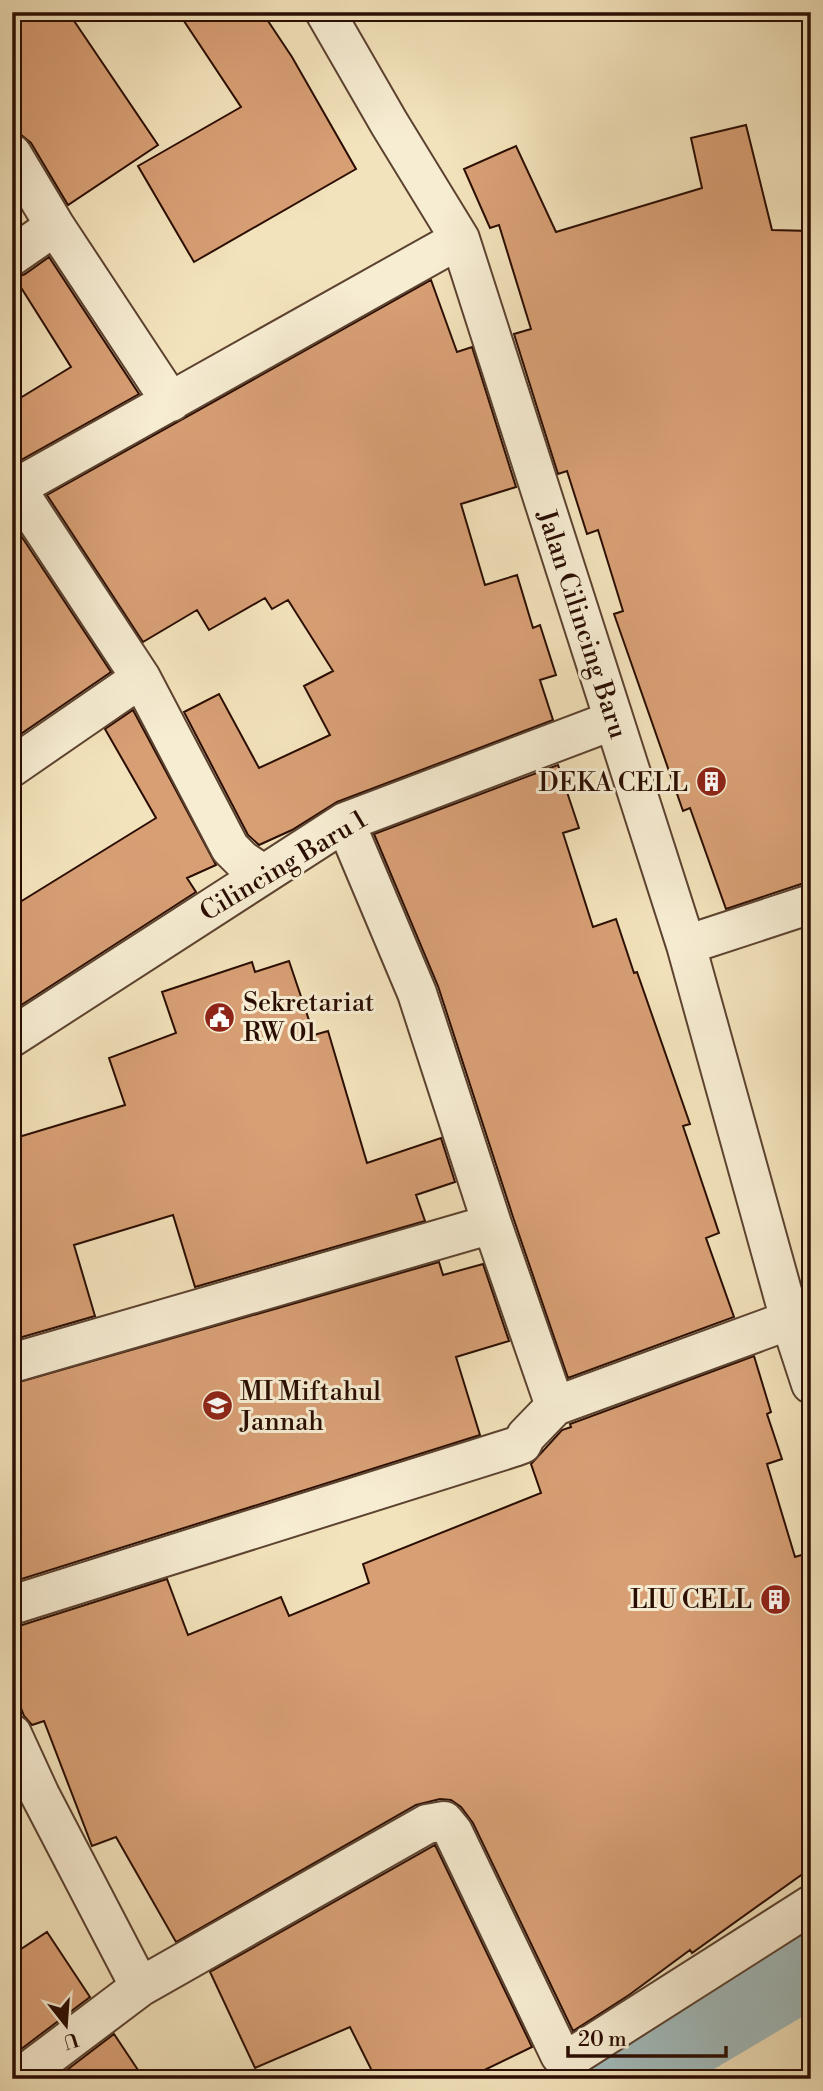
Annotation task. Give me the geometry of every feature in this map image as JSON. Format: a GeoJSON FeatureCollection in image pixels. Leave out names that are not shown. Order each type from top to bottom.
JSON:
{"type":"FeatureCollection","features":[{"type":"Feature","properties":{"kind":"street","name":"Jalan Cilincing Baru"},"geometry":{"type":"LineString","coordinates":[[325,12],[460,239],[686,946],[790,1320],[811,1384]]}},
{"type":"Feature","properties":{"kind":"street"},"geometry":{"type":"LineString","coordinates":[[12,154],[55,226],[171,402]]}},
{"type":"Feature","properties":{"kind":"street"},"geometry":{"type":"LineString","coordinates":[[12,256],[55,226]]}},
{"type":"Feature","properties":{"kind":"street"},"geometry":{"type":"LineString","coordinates":[[263,874],[230,848],[141,678],[14,489],[460,239]]}},
{"type":"Feature","properties":{"kind":"street"},"geometry":{"type":"LineString","coordinates":[[12,767],[141,678]]}},
{"type":"Feature","properties":{"kind":"street","name":"Cilincing Baru 1"},"geometry":{"type":"LineString","coordinates":[[12,1037],[345,822],[614,719]]}},
{"type":"Feature","properties":{"kind":"street"},"geometry":{"type":"LineString","coordinates":[[345,822],[417,993],[555,1406]]}},
{"type":"Feature","properties":{"kind":"street"},"geometry":{"type":"LineString","coordinates":[[686,946],[811,904]]}},
{"type":"Feature","properties":{"kind":"street"},"geometry":{"type":"LineString","coordinates":[[12,1363],[492,1224]]}},
{"type":"Feature","properties":{"kind":"street"},"geometry":{"type":"LineString","coordinates":[[12,1605],[514,1447],[522,1444],[526,1436],[555,1406],[790,1320]]}},
{"type":"Feature","properties":{"kind":"street"},"geometry":{"type":"LineString","coordinates":[[12,1734],[26,1803],[140,1987]]}},
{"type":"Feature","properties":{"kind":"street"},"geometry":{"type":"LineString","coordinates":[[18,2079],[140,1987],[428,1824],[444,1821],[453,1832],[560,2054],[569,2059],[811,1905]]}},
{"type":"Feature","properties":{"kind":"building"},"geometry":{"type":"Polygon","coordinates":[[[12,12],[68,12],[158,145],[68,205],[31,143],[12,123],[12,12]]]}},
{"type":"Feature","properties":{"kind":"building"},"geometry":{"type":"Polygon","coordinates":[[[178,12],[262,12],[292,57],[356,169],[194,262],[138,166],[241,107],[178,12]]]}},
{"type":"Feature","properties":{"kind":"building"},"geometry":{"type":"Polygon","coordinates":[[[746,125],[772,230],[811,231],[811,883],[726,909],[690,808],[683,811],[614,614],[623,611],[598,530],[587,534],[567,471],[558,474],[514,334],[531,329],[499,225],[490,228],[464,169],[516,146],[556,232],[702,188],[691,138],[746,125]]]}},
{"type":"Feature","properties":{"kind":"building"},"geometry":{"type":"Polygon","coordinates":[[[49,257],[139,394],[12,465],[12,403],[71,367],[15,278],[49,257]]]}},
{"type":"Feature","properties":{"kind":"building"},"geometry":{"type":"Polygon","coordinates":[[[431,280],[457,352],[472,347],[516,487],[461,504],[485,585],[517,575],[533,628],[540,625],[556,675],[540,680],[553,720],[337,802],[292,830],[259,845],[248,835],[184,712],[219,694],[259,768],[330,735],[304,686],[333,671],[288,600],[272,609],[265,598],[209,630],[197,610],[143,642],[47,495],[431,280]]]}},
{"type":"Feature","properties":{"kind":"building"},"geometry":{"type":"Polygon","coordinates":[[[12,522],[111,672],[12,740],[12,522]]]}},
{"type":"Feature","properties":{"kind":"building"},"geometry":{"type":"Polygon","coordinates":[[[133,710],[216,865],[187,878],[196,892],[12,1011],[12,907],[156,818],[105,729],[133,710]]]}},
{"type":"Feature","properties":{"kind":"building"},"geometry":{"type":"Polygon","coordinates":[[[558,765],[579,828],[563,833],[593,927],[616,919],[690,1124],[683,1126],[719,1233],[706,1238],[734,1317],[568,1378],[438,986],[374,834],[558,765]]]}},
{"type":"Feature","properties":{"kind":"building"},"geometry":{"type":"Polygon","coordinates":[[[289,961],[314,1035],[328,1031],[367,1163],[441,1138],[455,1182],[416,1195],[425,1221],[195,1287],[173,1215],[74,1245],[95,1316],[12,1340],[12,1139],[125,1105],[109,1058],[176,1033],[162,992],[252,962],[255,972],[289,961]]]}},
{"type":"Feature","properties":{"kind":"building"},"geometry":{"type":"Polygon","coordinates":[[[439,1262],[443,1275],[483,1264],[509,1341],[456,1357],[480,1435],[12,1582],[12,1384],[439,1262]]]}},
{"type":"Feature","properties":{"kind":"building"},"geometry":{"type":"Polygon","coordinates":[[[754,1356],[771,1412],[767,1414],[782,1459],[767,1464],[795,1557],[811,1552],[811,1868],[692,1953],[690,1950],[629,1995],[573,2031],[473,1823],[461,1807],[451,1800],[440,1799],[416,1805],[176,1942],[116,1837],[92,1846],[44,1721],[32,1725],[24,1716],[12,1684],[12,1626],[167,1579],[188,1635],[281,1597],[289,1616],[369,1583],[363,1564],[541,1493],[531,1464],[562,1430],[571,1427],[570,1424],[754,1356]]]}},
{"type":"Feature","properties":{"kind":"building"},"geometry":{"type":"Polygon","coordinates":[[[435,1845],[532,2047],[466,2079],[376,2079],[350,2027],[255,2068],[210,1972],[435,1845]]]}},
{"type":"Feature","properties":{"kind":"building"},"geometry":{"type":"Polygon","coordinates":[[[47,1932],[90,1997],[12,2056],[12,1955],[47,1932]]]}},
{"type":"Feature","properties":{"kind":"building"},"geometry":{"type":"Polygon","coordinates":[[[114,2034],[144,2079],[55,2079],[114,2034]]]}},
{"type":"Feature","properties":{"kind":"waterway"},"geometry":{"type":"LineString","coordinates":[[605,2079],[811,1957]]}},
{"type":"Feature","properties":{"kind":"place","name":"DEKA CELL"},"geometry":{"type":"Point","coordinates":[711,782]}},
{"type":"Feature","properties":{"kind":"place","name":"Sekretariat RW 01"},"geometry":{"type":"Point","coordinates":[220,1017]}},
{"type":"Feature","properties":{"kind":"place","name":"MI Miftahul Jannah"},"geometry":{"type":"Point","coordinates":[217,1406]}},
{"type":"Feature","properties":{"kind":"place","name":"LIU CELL"},"geometry":{"type":"Point","coordinates":[775,1599]}}]}
